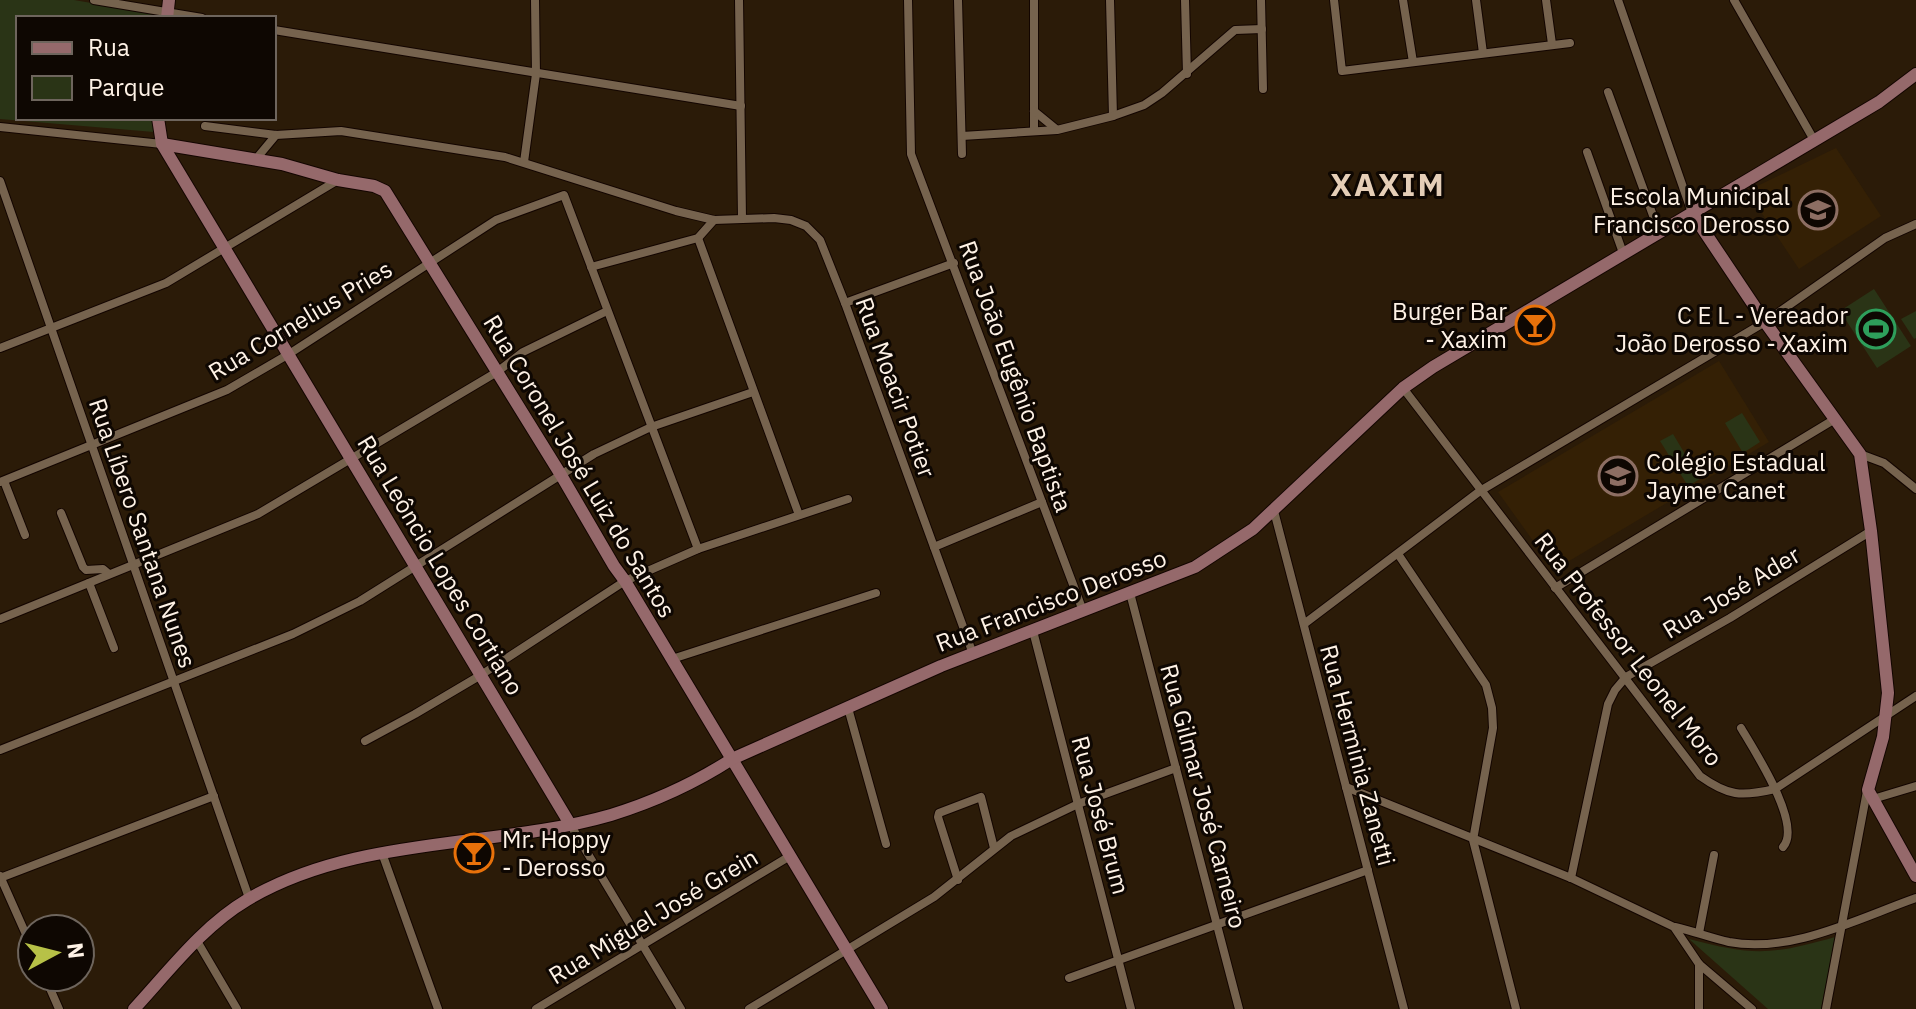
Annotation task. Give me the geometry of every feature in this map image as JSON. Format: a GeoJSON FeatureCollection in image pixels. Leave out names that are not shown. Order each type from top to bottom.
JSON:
{"type":"FeatureCollection","features":[{"type":"Feature","properties":{"kind":"street"},"geometry":{"type":"LineString","coordinates":[[94,0],[194,16]]}},
{"type":"Feature","properties":{"kind":"street"},"geometry":{"type":"LineString","coordinates":[[524,162],[536,74],[535,0]]}},
{"type":"Feature","properties":{"kind":"street"},"geometry":{"type":"LineString","coordinates":[[739,0],[742,218]]}},
{"type":"Feature","properties":{"kind":"street","name":"Rua João Eugênio Baptista"},"geometry":{"type":"LineString","coordinates":[[908,0],[911,154],[1083,611]]}},
{"type":"Feature","properties":{"kind":"street"},"geometry":{"type":"LineString","coordinates":[[958,0],[962,154]]}},
{"type":"Feature","properties":{"kind":"street"},"geometry":{"type":"LineString","coordinates":[[1034,0],[1034,131]]}},
{"type":"Feature","properties":{"kind":"street"},"geometry":{"type":"LineString","coordinates":[[1110,0],[1113,116]]}},
{"type":"Feature","properties":{"kind":"street"},"geometry":{"type":"LineString","coordinates":[[1185,0],[1187,74]]}},
{"type":"Feature","properties":{"kind":"street"},"geometry":{"type":"LineString","coordinates":[[1261,0],[1263,89]]}},
{"type":"Feature","properties":{"kind":"street"},"geometry":{"type":"LineString","coordinates":[[1334,0],[1342,71],[1570,43]]}},
{"type":"Feature","properties":{"kind":"street"},"geometry":{"type":"LineString","coordinates":[[1403,0],[1413,62]]}},
{"type":"Feature","properties":{"kind":"street"},"geometry":{"type":"LineString","coordinates":[[1476,0],[1483,53]]}},
{"type":"Feature","properties":{"kind":"street"},"geometry":{"type":"LineString","coordinates":[[1546,0],[1552,44]]}},
{"type":"Feature","properties":{"kind":"street"},"geometry":{"type":"LineString","coordinates":[[1618,0],[1692,213],[1765,322],[1860,454],[1888,693],[1887,713],[1826,1009]]}},
{"type":"Feature","properties":{"kind":"street"},"geometry":{"type":"LineString","coordinates":[[1734,0],[1814,140]]}},
{"type":"Feature","properties":{"kind":"street"},"geometry":{"type":"LineString","coordinates":[[962,136],[1057,130],[1144,105],[1187,74],[1235,30],[1262,29]]}},
{"type":"Feature","properties":{"kind":"street"},"geometry":{"type":"LineString","coordinates":[[276,30],[741,106]]}},
{"type":"Feature","properties":{"kind":"street"},"geometry":{"type":"LineString","coordinates":[[1186,50],[1206,57]]}},
{"type":"Feature","properties":{"kind":"street","name":"Rua Francisco Derosso"},"geometry":{"type":"LineString","coordinates":[[134,1009],[226,914],[249,898],[313,871],[382,853],[570,824],[648,802],[710,773],[732,759],[973,654],[1195,567],[1274,511],[1403,388],[1433,367],[1879,102],[1916,74]]}},
{"type":"Feature","properties":{"kind":"street"},"geometry":{"type":"LineString","coordinates":[[1608,92],[1659,232]]}},
{"type":"Feature","properties":{"kind":"street"},"geometry":{"type":"LineString","coordinates":[[1034,111],[1057,130]]}},
{"type":"Feature","properties":{"kind":"street"},"geometry":{"type":"LineString","coordinates":[[158,120],[162,144]]}},
{"type":"Feature","properties":{"kind":"street","name":"Rua Moacir Potier"},"geometry":{"type":"LineString","coordinates":[[205,126],[276,135],[341,131],[505,157],[714,220],[791,220],[806,226],[820,240],[845,303],[973,654]]}},
{"type":"Feature","properties":{"kind":"street"},"geometry":{"type":"LineString","coordinates":[[0,127],[257,157],[338,180]]}},
{"type":"Feature","properties":{"kind":"street"},"geometry":{"type":"LineString","coordinates":[[257,157],[276,135]]}},
{"type":"Feature","properties":{"kind":"street","name":"Rua Leôncio Lopes Cortiano"},"geometry":{"type":"LineString","coordinates":[[162,144],[681,1009]]}},
{"type":"Feature","properties":{"kind":"street"},"geometry":{"type":"LineString","coordinates":[[1587,152],[1623,253]]}},
{"type":"Feature","properties":{"kind":"street"},"geometry":{"type":"LineString","coordinates":[[0,348],[166,283],[338,180]]}},
{"type":"Feature","properties":{"kind":"street","name":"Rua Coronel José Luiz do Santos"},"geometry":{"type":"LineString","coordinates":[[338,180],[381,188],[389,196],[561,475],[882,1009]]}},
{"type":"Feature","properties":{"kind":"street","name":"Rua Líbero Santana Nunes"},"geometry":{"type":"LineString","coordinates":[[0,181],[249,898]]}},
{"type":"Feature","properties":{"kind":"street","name":"Rua Cornelius Pries"},"geometry":{"type":"LineString","coordinates":[[25,535],[2,482],[227,390],[289,354],[496,220],[564,195],[591,267]]}},
{"type":"Feature","properties":{"kind":"street"},"geometry":{"type":"LineString","coordinates":[[698,549],[591,267],[698,238],[714,220]]}},
{"type":"Feature","properties":{"kind":"street"},"geometry":{"type":"LineString","coordinates":[[1304,624],[1480,491],[1765,322],[1885,238],[1916,224]]}},
{"type":"Feature","properties":{"kind":"street"},"geometry":{"type":"LineString","coordinates":[[698,238],[799,515]]}},
{"type":"Feature","properties":{"kind":"street"},"geometry":{"type":"LineString","coordinates":[[845,303],[954,263]]}},
{"type":"Feature","properties":{"kind":"street"},"geometry":{"type":"LineString","coordinates":[[0,619],[258,514],[497,372],[523,352],[607,311]]}},
{"type":"Feature","properties":{"kind":"street","name":"Rua Professor Leonel Moro"},"geometry":{"type":"LineString","coordinates":[[1403,388],[1700,776],[1719,790],[1735,795],[1775,789],[1916,696]]}},
{"type":"Feature","properties":{"kind":"street"},"geometry":{"type":"LineString","coordinates":[[0,750],[329,617],[594,454],[651,427],[753,392]]}},
{"type":"Feature","properties":{"kind":"street"},"geometry":{"type":"LineString","coordinates":[[1555,588],[1835,419]]}},
{"type":"Feature","properties":{"kind":"street"},"geometry":{"type":"LineString","coordinates":[[1860,454],[1884,463],[1916,489]]}},
{"type":"Feature","properties":{"kind":"street"},"geometry":{"type":"LineString","coordinates":[[365,741],[481,675],[625,581],[698,549],[848,499]]}},
{"type":"Feature","properties":{"kind":"street"},"geometry":{"type":"LineString","coordinates":[[934,547],[1042,502]]}},
{"type":"Feature","properties":{"kind":"street","name":"Rua Herminia Zanetti"},"geometry":{"type":"LineString","coordinates":[[1274,511],[1404,1009]]}},
{"type":"Feature","properties":{"kind":"street"},"geometry":{"type":"LineString","coordinates":[[61,513],[83,567],[86,570],[103,569],[109,574]]}},
{"type":"Feature","properties":{"kind":"street","name":"Rua José Ader"},"geometry":{"type":"LineString","coordinates":[[1626,677],[1730,618],[1871,531]]}},
{"type":"Feature","properties":{"kind":"street"},"geometry":{"type":"LineString","coordinates":[[1398,554],[1486,685],[1492,708],[1493,728],[1473,840],[1516,1009]]}},
{"type":"Feature","properties":{"kind":"street"},"geometry":{"type":"LineString","coordinates":[[89,583],[114,648]]}},
{"type":"Feature","properties":{"kind":"street"},"geometry":{"type":"LineString","coordinates":[[672,659],[876,593]]}},
{"type":"Feature","properties":{"kind":"street","name":"Rua Gilmar José Carneiro"},"geometry":{"type":"LineString","coordinates":[[1130,593],[1239,1009]]}},
{"type":"Feature","properties":{"kind":"street","name":"Rua José Brum"},"geometry":{"type":"LineString","coordinates":[[1033,631],[1131,1009]]}},
{"type":"Feature","properties":{"kind":"street"},"geometry":{"type":"LineString","coordinates":[[1571,878],[1608,704],[1626,677]]}},
{"type":"Feature","properties":{"kind":"street"},"geometry":{"type":"LineString","coordinates":[[848,708],[886,844]]}},
{"type":"Feature","properties":{"kind":"street"},"geometry":{"type":"LineString","coordinates":[[1741,728],[1775,789],[1789,830],[1788,842],[1783,847]]}},
{"type":"Feature","properties":{"kind":"street"},"geometry":{"type":"LineString","coordinates":[[749,1009],[958,880],[1011,836],[1078,804],[1176,768]]}},
{"type":"Feature","properties":{"kind":"street"},"geometry":{"type":"LineString","coordinates":[[1870,795],[1916,786]]}},
{"type":"Feature","properties":{"kind":"street"},"geometry":{"type":"LineString","coordinates":[[1346,787],[1571,878],[1674,927],[1731,942],[1801,940],[1916,898]]}},
{"type":"Feature","properties":{"kind":"street"},"geometry":{"type":"LineString","coordinates":[[1870,795],[1916,876]]}},
{"type":"Feature","properties":{"kind":"street"},"geometry":{"type":"LineString","coordinates":[[16,913],[0,877],[214,796]]}},
{"type":"Feature","properties":{"kind":"street"},"geometry":{"type":"LineString","coordinates":[[958,880],[939,813],[981,797],[994,848]]}},
{"type":"Feature","properties":{"kind":"street"},"geometry":{"type":"LineString","coordinates":[[382,853],[438,1009]]}},
{"type":"Feature","properties":{"kind":"street"},"geometry":{"type":"LineString","coordinates":[[1699,933],[1714,855]]}},
{"type":"Feature","properties":{"kind":"street","name":"Rua Miguel José Grein"},"geometry":{"type":"LineString","coordinates":[[536,1009],[790,856]]}},
{"type":"Feature","properties":{"kind":"street"},"geometry":{"type":"LineString","coordinates":[[1069,978],[1368,870]]}},
{"type":"Feature","properties":{"kind":"street"},"geometry":{"type":"LineString","coordinates":[[1674,927],[1699,964],[1752,1009]]}},
{"type":"Feature","properties":{"kind":"street"},"geometry":{"type":"LineString","coordinates":[[197,941],[237,1009]]}},
{"type":"Feature","properties":{"kind":"street"},"geometry":{"type":"LineString","coordinates":[[1699,964],[1699,1009]]}},
{"type":"Feature","properties":{"kind":"shaded area","name":"Escola Municipal Francisco Derosso"},"geometry":{"type":"Polygon","coordinates":[[[1836,148],[1881,216],[1799,269],[1747,191],[1836,148]]]}},
{"type":"Feature","properties":{"kind":"shaded area","name":"Colégio Estadual Jayme Canet"},"geometry":{"type":"Polygon","coordinates":[[[1719,361],[1769,442],[1554,570],[1498,492],[1719,361]]]}},
{"type":"Feature","properties":{"kind":"green space"},"geometry":{"type":"Polygon","coordinates":[[[0,0],[74,0],[161,15],[16,16],[16,120],[154,120],[154,132],[0,119],[0,0]]]}},
{"type":"Feature","properties":{"kind":"green space","name":"C E L - Vereador João Derosso - Xaxim"},"geometry":{"type":"Polygon","coordinates":[[[1874,289],[1911,346],[1877,368],[1840,311],[1874,289]]]}},
{"type":"Feature","properties":{"kind":"green space"},"geometry":{"type":"Polygon","coordinates":[[[1916,311],[1916,338],[1914,339],[1901,319],[1916,311]]]}},
{"type":"Feature","properties":{"kind":"green space"},"geometry":{"type":"Polygon","coordinates":[[[1742,413],[1760,442],[1743,453],[1725,423],[1742,413]]]}},
{"type":"Feature","properties":{"kind":"green space"},"geometry":{"type":"Polygon","coordinates":[[[1673,434],[1700,479],[1688,486],[1660,441],[1673,434]]]}},
{"type":"Feature","properties":{"kind":"green space"},"geometry":{"type":"Polygon","coordinates":[[[1835,937],[1821,1009],[1768,1009],[1689,939],[1747,951],[1762,951],[1835,937]]]}},
{"type":"Feature","properties":{"kind":"place","name":"Escola Municipal Francisco Derosso"},"geometry":{"type":"Point","coordinates":[1818,210]}},
{"type":"Feature","properties":{"kind":"place","name":"Burger Bar - Xaxim"},"geometry":{"type":"Point","coordinates":[1535,325]}},
{"type":"Feature","properties":{"kind":"place","name":"C E L - Vereador João Derosso - Xaxim"},"geometry":{"type":"Point","coordinates":[1876,329]}},
{"type":"Feature","properties":{"kind":"place","name":"Colégio Estadual Jayme Canet"},"geometry":{"type":"Point","coordinates":[1618,476]}},
{"type":"Feature","properties":{"kind":"place","name":"Mr. Hoppy - Derosso"},"geometry":{"type":"Point","coordinates":[474,853]}},
{"type":"Feature","properties":{"kind":"district","name":"XAXIM"},"geometry":{"type":"Point","coordinates":[1388,184]}}]}
